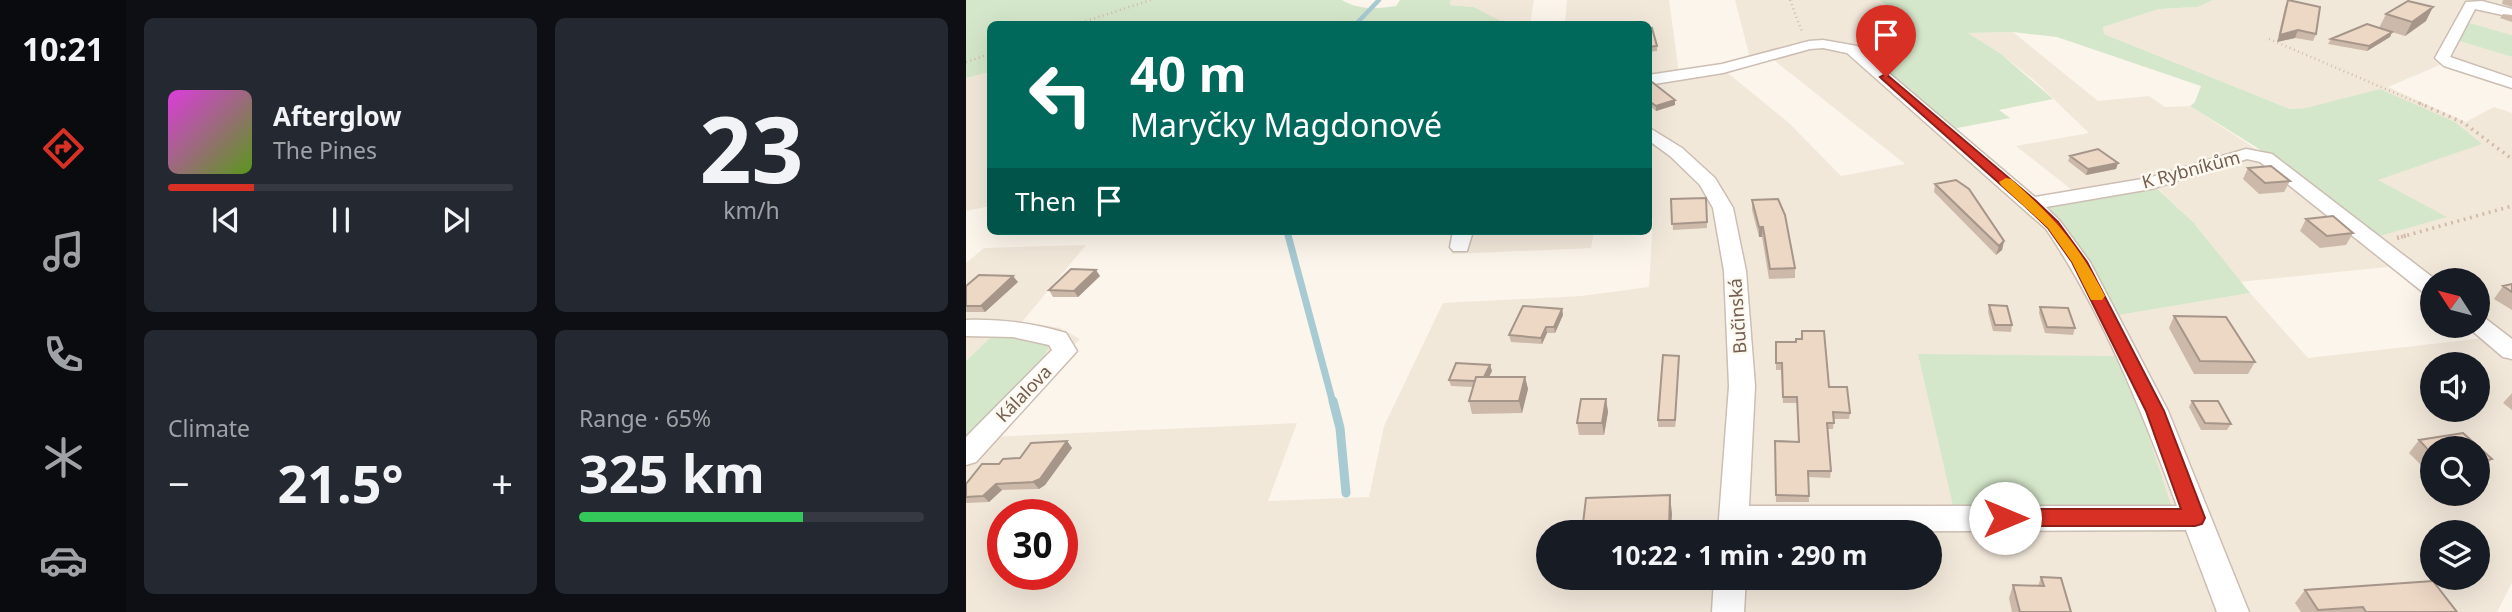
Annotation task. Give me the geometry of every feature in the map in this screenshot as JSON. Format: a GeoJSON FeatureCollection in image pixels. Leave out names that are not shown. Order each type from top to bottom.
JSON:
{"type":"FeatureCollection","features":[{"type":"Feature","properties":{"kind":"street"},"geometry":{"type":"LineString","coordinates":[[2512,13],[2482,5],[2471,5],[2442,58],[2449,63],[2512,83]]}},
{"type":"Feature","properties":{"kind":"street"},"geometry":{"type":"LineString","coordinates":[[1652,79],[1723,68],[1823,44],[1852,49],[2031,204],[2053,225],[2080,262],[2155,411],[2233,612]]}},
{"type":"Feature","properties":{"kind":"street","name":"Bučinská"},"geometry":{"type":"LineString","coordinates":[[1652,135],[1676,152],[1708,182],[1723,208],[1735,271],[1742,386],[1733,520]]}},
{"type":"Feature","properties":{"kind":"street","name":"K Rybníkům"},"geometry":{"type":"LineString","coordinates":[[2031,204],[2151,183],[2246,155],[2266,158],[2420,279]]}},
{"type":"Feature","properties":{"kind":"street","name":"Kálalova"},"geometry":{"type":"LineString","coordinates":[[966,328],[1033,330],[1058,339],[1065,351],[966,454]]}},
{"type":"Feature","properties":{"kind":"street"},"geometry":{"type":"LineString","coordinates":[[2490,334],[2512,351]]}},
{"type":"Feature","properties":{"kind":"street"},"geometry":{"type":"LineString","coordinates":[[1942,522],[2195,518]]}},
{"type":"Feature","properties":{"kind":"street"},"geometry":{"type":"LineString","coordinates":[[1728,612],[1729,590]]}},
{"type":"Feature","properties":{"kind":"path"},"geometry":{"type":"LineString","coordinates":[[1086,21],[1151,0]]}},
{"type":"Feature","properties":{"kind":"path"},"geometry":{"type":"LineString","coordinates":[[1790,0],[1798,24],[1810,46]]}},
{"type":"Feature","properties":{"kind":"path"},"geometry":{"type":"LineString","coordinates":[[2269,39],[2464,123],[2512,159]]}},
{"type":"Feature","properties":{"kind":"path"},"geometry":{"type":"LineString","coordinates":[[966,62],[987,55]]}},
{"type":"Feature","properties":{"kind":"path"},"geometry":{"type":"LineString","coordinates":[[2376,244],[2512,206]]}},
{"type":"Feature","properties":{"kind":"shaded area"},"geometry":{"type":"Polygon","coordinates":[[[1451,0],[1534,0],[1530,21],[1499,21],[1474,7],[1450,5],[1451,0]]]}},
{"type":"Feature","properties":{"kind":"shaded area"},"geometry":{"type":"Polygon","coordinates":[[[1567,0],[1669,0],[1679,73],[1750,58],[1735,0],[1879,0],[1899,14],[1915,36],[1853,47],[1906,87],[1991,166],[2031,198],[2072,190],[2016,146],[2089,133],[2035,81],[2001,54],[1967,33],[2013,32],[2098,101],[2149,96],[2165,107],[2190,106],[2265,155],[2377,180],[2481,143],[2306,108],[2290,109],[2104,34],[2102,27],[2159,9],[2196,7],[2213,0],[2512,0],[2512,35],[2466,22],[2456,40],[2512,57],[2512,85],[2442,64],[2388,87],[2466,122],[2494,107],[2512,113],[2512,583],[2497,612],[966,612],[966,440],[1043,358],[995,333],[966,361],[966,263],[984,248],[1086,245],[1022,322],[1060,328],[1080,339],[989,437],[1297,423],[1268,501],[1369,497],[1384,426],[1443,303],[1581,296],[1649,287],[1653,218],[1652,21],[1565,21],[1567,0]],[[1771,58],[1724,70],[1788,122],[1841,176],[1905,164],[1771,58]],[[2154,185],[2113,316],[2250,293],[2308,358],[2490,338],[2490,268],[2420,268],[2420,285],[2397,266],[2240,282],[2197,226],[2154,185]],[[2115,356],[2169,514],[2141,413],[2115,356]]]}},
{"type":"Feature","properties":{"kind":"shaded area"},"geometry":{"type":"Polygon","coordinates":[[[987,73],[987,207],[966,211],[966,78],[987,73]]]}},
{"type":"Feature","properties":{"kind":"shaded area"},"geometry":{"type":"Polygon","coordinates":[[[1457,235],[1593,235],[1591,248],[1452,254],[1457,235]]]}},
{"type":"Feature","properties":{"kind":"green space"},"geometry":{"type":"Polygon","coordinates":[[[966,0],[1342,0],[1355,6],[1375,8],[1396,6],[1400,0],[1451,0],[1450,5],[1474,7],[1500,21],[987,21],[987,73],[966,78],[966,0]]]}},
{"type":"Feature","properties":{"kind":"green space"},"geometry":{"type":"Polygon","coordinates":[[[1879,0],[2213,0],[2197,7],[2159,9],[2103,27],[2104,34],[2290,109],[2306,108],[2380,89],[2455,122],[2482,144],[2378,180],[2447,217],[2376,237],[2256,147],[2190,106],[2195,102],[2201,86],[2057,37],[2013,32],[1968,33],[2001,54],[2053,99],[1999,110],[2010,118],[1952,129],[1855,46],[1915,36],[1899,14],[1879,0]]]}},
{"type":"Feature","properties":{"kind":"green space"},"geometry":{"type":"Polygon","coordinates":[[[2466,22],[2512,35],[2512,57],[2456,40],[2466,22]]]}},
{"type":"Feature","properties":{"kind":"green space"},"geometry":{"type":"Polygon","coordinates":[[[2151,183],[2194,223],[2250,293],[2113,316],[2039,205],[2151,183]]]}},
{"type":"Feature","properties":{"kind":"green space"},"geometry":{"type":"Polygon","coordinates":[[[995,333],[1051,343],[1043,358],[966,440],[966,361],[995,333]]]}},
{"type":"Feature","properties":{"kind":"green space"},"geometry":{"type":"Polygon","coordinates":[[[1918,354],[2115,356],[2141,413],[2173,511],[1954,510],[1918,354]]]}},
{"type":"Feature","properties":{"kind":"building"},"geometry":{"type":"Polygon","coordinates":[[[2288,0],[2320,7],[2316,34],[2298,30],[2280,35],[2288,0]]]}},
{"type":"Feature","properties":{"kind":"building"},"geometry":{"type":"Polygon","coordinates":[[[2408,1],[2433,7],[2412,22],[2386,14],[2408,1]]]}},
{"type":"Feature","properties":{"kind":"building"},"geometry":{"type":"Polygon","coordinates":[[[2367,24],[2392,32],[2369,46],[2331,39],[2367,24]]]}},
{"type":"Feature","properties":{"kind":"building"},"geometry":{"type":"Polygon","coordinates":[[[1652,28],[1657,46],[1652,47],[1652,28]]]}},
{"type":"Feature","properties":{"kind":"building"},"geometry":{"type":"Polygon","coordinates":[[[1652,82],[1675,100],[1656,106],[1652,103],[1652,82]]]}},
{"type":"Feature","properties":{"kind":"building"},"geometry":{"type":"Polygon","coordinates":[[[2098,149],[2118,163],[2088,169],[2070,156],[2098,149]]]}},
{"type":"Feature","properties":{"kind":"building"},"geometry":{"type":"Polygon","coordinates":[[[2271,166],[2290,181],[2265,183],[2248,168],[2271,166]]]}},
{"type":"Feature","properties":{"kind":"building"},"geometry":{"type":"Polygon","coordinates":[[[1956,180],[1969,189],[2004,241],[1999,246],[1935,184],[1956,180]]]}},
{"type":"Feature","properties":{"kind":"building"},"geometry":{"type":"Polygon","coordinates":[[[1706,198],[1707,222],[1672,224],[1671,199],[1706,198]]]}},
{"type":"Feature","properties":{"kind":"building"},"geometry":{"type":"Polygon","coordinates":[[[1778,199],[1785,215],[1795,268],[1770,269],[1763,227],[1759,227],[1752,200],[1778,199]]]}},
{"type":"Feature","properties":{"kind":"building"},"geometry":{"type":"Polygon","coordinates":[[[2333,216],[2353,233],[2327,236],[2306,219],[2333,216]]]}},
{"type":"Feature","properties":{"kind":"building"},"geometry":{"type":"Polygon","coordinates":[[[1071,269],[1096,270],[1074,291],[1049,290],[1071,269]]]}},
{"type":"Feature","properties":{"kind":"building"},"geometry":{"type":"Polygon","coordinates":[[[979,275],[1013,276],[981,306],[966,306],[966,286],[979,275]]]}},
{"type":"Feature","properties":{"kind":"building"},"geometry":{"type":"Polygon","coordinates":[[[2512,284],[2512,292],[2503,286],[2512,284]]]}},
{"type":"Feature","properties":{"kind":"building"},"geometry":{"type":"Polygon","coordinates":[[[1989,305],[2007,306],[2012,325],[1995,325],[1989,305]]]}},
{"type":"Feature","properties":{"kind":"building"},"geometry":{"type":"Polygon","coordinates":[[[1523,306],[1562,309],[1554,327],[1546,327],[1541,338],[1509,335],[1523,306]]]}},
{"type":"Feature","properties":{"kind":"building"},"geometry":{"type":"Polygon","coordinates":[[[2040,307],[2068,308],[2075,328],[2047,327],[2040,307]]]}},
{"type":"Feature","properties":{"kind":"building"},"geometry":{"type":"Polygon","coordinates":[[[2174,316],[2226,317],[2255,362],[2200,361],[2174,316]]]}},
{"type":"Feature","properties":{"kind":"building"},"geometry":{"type":"Polygon","coordinates":[[[1802,331],[1824,331],[1829,387],[1847,387],[1850,413],[1833,412],[1834,423],[1827,423],[1831,471],[1808,471],[1809,496],[1776,495],[1775,441],[1799,442],[1797,397],[1783,397],[1782,363],[1776,363],[1776,342],[1796,342],[1796,339],[1802,339],[1802,331]]]}},
{"type":"Feature","properties":{"kind":"building"},"geometry":{"type":"Polygon","coordinates":[[[1663,355],[1679,356],[1675,420],[1658,420],[1663,355]]]}},
{"type":"Feature","properties":{"kind":"building"},"geometry":{"type":"Polygon","coordinates":[[[1456,363],[1490,365],[1484,377],[1476,377],[1475,381],[1449,380],[1456,363]]]}},
{"type":"Feature","properties":{"kind":"building"},"geometry":{"type":"Polygon","coordinates":[[[1476,377],[1525,377],[1519,401],[1469,401],[1476,377]]]}},
{"type":"Feature","properties":{"kind":"building"},"geometry":{"type":"Polygon","coordinates":[[[1581,399],[1606,399],[1602,423],[1577,423],[1581,399]]]}},
{"type":"Feature","properties":{"kind":"building"},"geometry":{"type":"Polygon","coordinates":[[[2192,401],[2218,401],[2231,424],[2205,423],[2192,401]]]}},
{"type":"Feature","properties":{"kind":"building"},"geometry":{"type":"Polygon","coordinates":[[[2463,433],[2466,436],[2444,436],[2463,433]]]}},
{"type":"Feature","properties":{"kind":"building"},"geometry":{"type":"Polygon","coordinates":[[[1067,441],[1040,479],[1033,482],[996,484],[983,496],[966,497],[966,484],[982,464],[999,464],[1003,459],[1020,458],[1031,443],[1067,441]]]}},
{"type":"Feature","properties":{"kind":"building"},"geometry":{"type":"Polygon","coordinates":[[[1670,495],[1669,520],[1583,520],[1586,498],[1670,495]]]}},
{"type":"Feature","properties":{"kind":"building"},"geometry":{"type":"Polygon","coordinates":[[[2041,577],[2061,578],[2071,612],[2020,612],[2013,585],[2044,586],[2041,577]]]}},
{"type":"Feature","properties":{"kind":"building"},"geometry":{"type":"Polygon","coordinates":[[[2420,582],[2420,590],[2440,590],[2457,612],[2366,612],[2363,607],[2318,610],[2305,590],[2420,582]]]}},
{"type":"Feature","properties":{"kind":"waterway"},"geometry":{"type":"LineString","coordinates":[[1359,21],[1379,0]]}},
{"type":"Feature","properties":{"kind":"waterway"},"geometry":{"type":"LineString","coordinates":[[1288,235],[1333,403]]}},
{"type":"Feature","properties":{"kind":"waterway"},"geometry":{"type":"LineString","coordinates":[[1333,401],[1340,428],[1346,493]]}},
{"type":"Feature","properties":{"kind":"slow traffic"},"geometry":{"type":"LineString","coordinates":[[2006,182],[2053,225],[2080,262],[2097,296]]}},
{"type":"Feature","properties":{"kind":"route"},"geometry":{"type":"LineString","coordinates":[[1886,77],[2031,204],[2053,225],[2080,262],[2155,411],[2195,518],[2005,518]]}}]}
